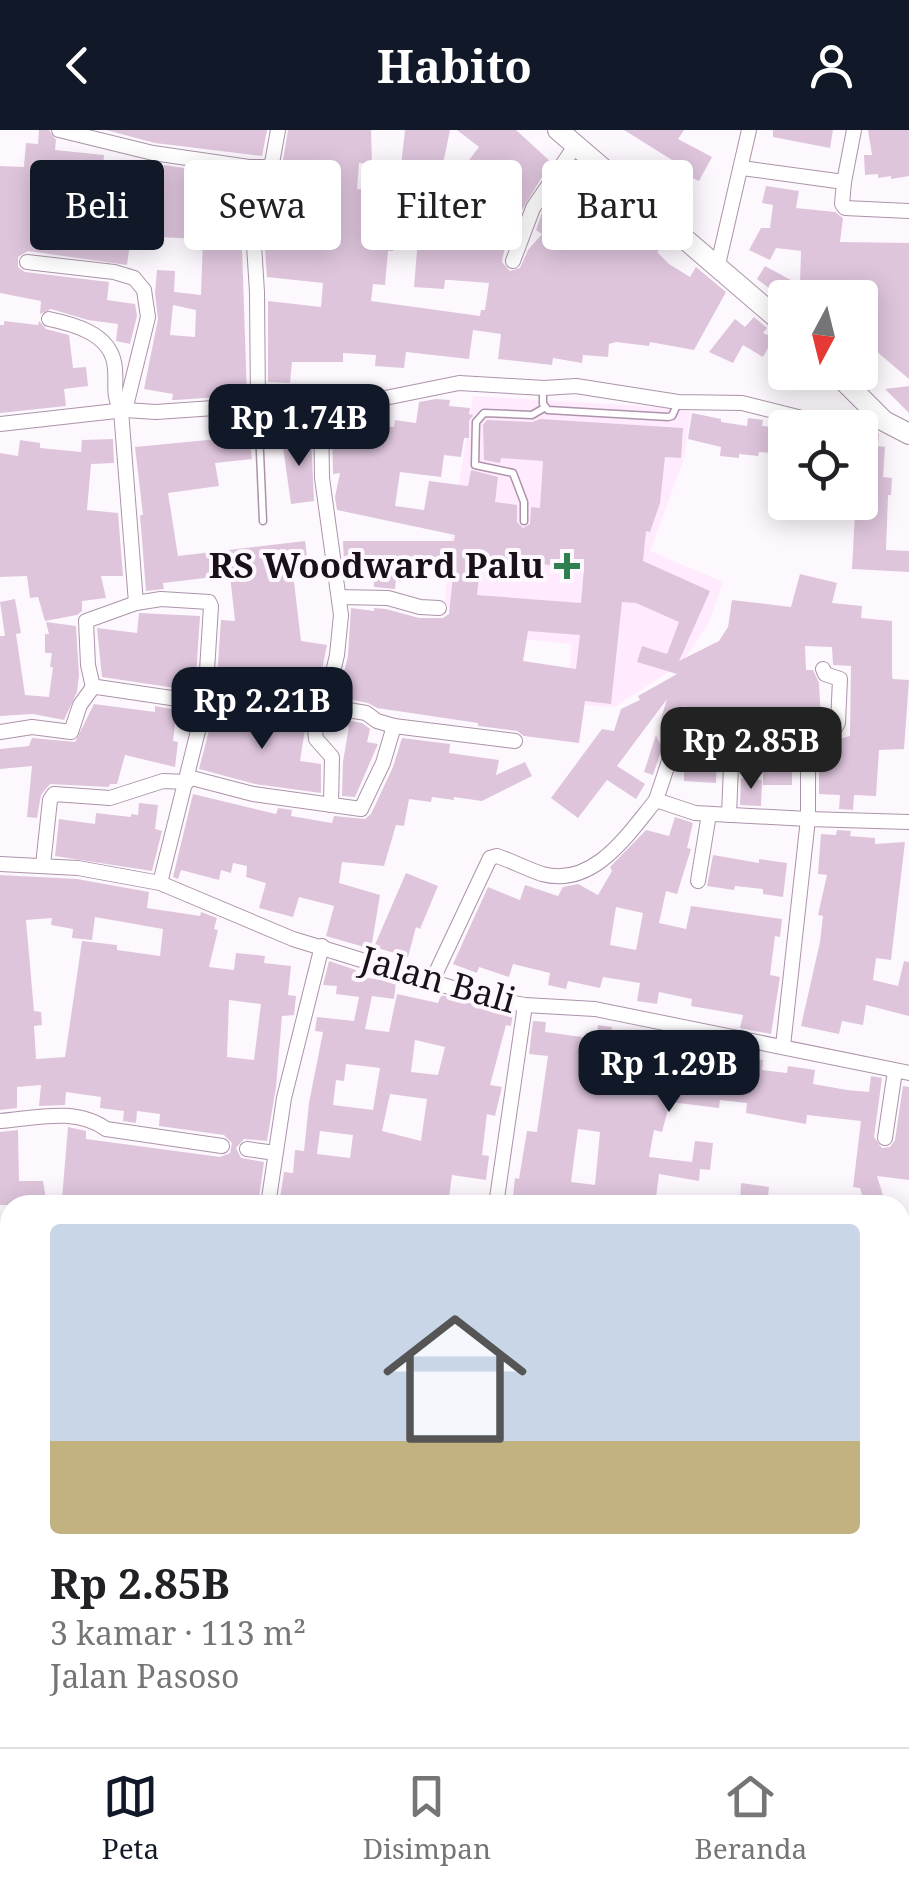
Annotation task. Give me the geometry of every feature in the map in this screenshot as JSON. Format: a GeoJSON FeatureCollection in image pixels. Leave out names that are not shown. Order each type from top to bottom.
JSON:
{"type":"FeatureCollection","features":[{"type":"Feature","properties":{"kind":"main road"},"geometry":{"type":"LineString","coordinates":[[558,130],[768,311]]}},
{"type":"Feature","properties":{"kind":"main road"},"geometry":{"type":"LineString","coordinates":[[853,390],[884,422],[909,434]]}},
{"type":"Feature","properties":{"kind":"street"},"geometry":{"type":"LineString","coordinates":[[59,130],[153,153],[201,160]]}},
{"type":"Feature","properties":{"kind":"street"},"geometry":{"type":"LineString","coordinates":[[273,160],[278,130]]}},
{"type":"Feature","properties":{"kind":"street"},"geometry":{"type":"LineString","coordinates":[[717,270],[749,130]]}},
{"type":"Feature","properties":{"kind":"street"},"geometry":{"type":"LineString","coordinates":[[854,130],[842,204],[846,208],[909,211]]}},
{"type":"Feature","properties":{"kind":"street"},"geometry":{"type":"LineString","coordinates":[[513,261],[533,208],[576,146]]}},
{"type":"Feature","properties":{"kind":"street"},"geometry":{"type":"LineString","coordinates":[[742,168],[844,182]]}},
{"type":"Feature","properties":{"kind":"street"},"geometry":{"type":"LineString","coordinates":[[254,250],[258,405]]}},
{"type":"Feature","properties":{"kind":"street"},"geometry":{"type":"LineString","coordinates":[[27,262],[114,272],[134,278],[144,290],[148,317],[123,410],[136,603]]}},
{"type":"Feature","properties":{"kind":"street"},"geometry":{"type":"LineString","coordinates":[[48,319],[74,324],[105,344],[114,363],[114,395],[123,410]]}},
{"type":"Feature","properties":{"kind":"street"},"geometry":{"type":"LineString","coordinates":[[0,424],[123,410],[156,412],[258,405],[321,411],[460,383],[576,386],[678,402],[742,403],[802,418],[884,422]]}},
{"type":"Feature","properties":{"kind":"street"},"geometry":{"type":"LineString","coordinates":[[321,411],[322,478],[342,615],[316,735],[332,757],[331,805]]}},
{"type":"Feature","properties":{"kind":"street"},"geometry":{"type":"LineString","coordinates":[[339,597],[388,598],[439,608]]}},
{"type":"Feature","properties":{"kind":"street"},"geometry":{"type":"LineString","coordinates":[[0,732],[32,727],[71,732],[80,705],[93,687],[86,621],[136,603],[161,599],[209,602],[205,702],[160,883]]}},
{"type":"Feature","properties":{"kind":"street"},"geometry":{"type":"LineString","coordinates":[[783,1046],[808,819],[808,738],[838,723],[840,679],[822,670]]}},
{"type":"Feature","properties":{"kind":"street"},"geometry":{"type":"LineString","coordinates":[[93,687],[205,702],[324,706],[366,713],[394,726],[515,741]]}},
{"type":"Feature","properties":{"kind":"street"},"geometry":{"type":"LineString","coordinates":[[729,816],[733,717]]}},
{"type":"Feature","properties":{"kind":"street"},"geometry":{"type":"LineString","coordinates":[[43,865],[50,800],[54,794],[110,798],[163,780],[188,779],[253,794],[364,808],[394,726]]}},
{"type":"Feature","properties":{"kind":"street"},"geometry":{"type":"LineString","coordinates":[[432,981],[490,858],[497,856],[544,874],[573,876],[614,851],[655,801],[674,746]]}},
{"type":"Feature","properties":{"kind":"street"},"geometry":{"type":"LineString","coordinates":[[655,801],[678,810],[729,816],[909,822]]}},
{"type":"Feature","properties":{"kind":"street"},"geometry":{"type":"LineString","coordinates":[[698,881],[709,814]]}},
{"type":"Feature","properties":{"kind":"street","name":"Jalan Bali"},"geometry":{"type":"LineString","coordinates":[[0,864],[43,865],[160,883],[294,939],[482,997],[525,1005],[596,1009],[902,1072]]}},
{"type":"Feature","properties":{"kind":"street","name":"Jalan Bali"},"geometry":{"type":"LineString","coordinates":[[269,1195],[294,1050],[322,946]]}},
{"type":"Feature","properties":{"kind":"street"},"geometry":{"type":"LineString","coordinates":[[497,1195],[525,1005]]}},
{"type":"Feature","properties":{"kind":"street"},"geometry":{"type":"LineString","coordinates":[[884,1138],[902,1072]]}},
{"type":"Feature","properties":{"kind":"street"},"geometry":{"type":"LineString","coordinates":[[0,1121],[75,1115],[95,1120],[106,1129],[222,1146]]}},
{"type":"Feature","properties":{"kind":"street"},"geometry":{"type":"LineString","coordinates":[[247,1149],[275,1154]]}},
{"type":"Feature","properties":{"kind":"lane"},"geometry":{"type":"LineString","coordinates":[[544,388],[544,408]]}},
{"type":"Feature","properties":{"kind":"lane"},"geometry":{"type":"LineString","coordinates":[[524,521],[524,502],[513,474],[475,464],[476,422],[484,413],[532,415],[544,408],[668,417],[678,402]]}},
{"type":"Feature","properties":{"kind":"lane"},"geometry":{"type":"LineString","coordinates":[[258,405],[264,521]]}},
{"type":"Feature","properties":{"kind":"shaded area","name":"RS Woodward Palu"},"geometry":{"type":"Polygon","coordinates":[[[473,396],[691,409],[684,459],[650,551],[723,582],[709,622],[682,663],[615,707],[565,704],[572,644],[479,635],[481,608],[444,608],[473,396]]]}},
{"type":"Feature","properties":{"kind":"building"},"geometry":{"type":"Polygon","coordinates":[[[39,130],[49,130],[56,140],[55,150],[104,155],[104,160],[30,160],[30,250],[129,250],[127,265],[28,251],[18,257],[18,267],[25,272],[109,282],[107,300],[135,304],[137,316],[130,344],[116,341],[118,324],[51,309],[40,314],[41,301],[0,293],[0,166],[24,167],[26,143],[38,144],[39,130]]]}},
{"type":"Feature","properties":{"kind":"building"},"geometry":{"type":"Polygon","coordinates":[[[106,130],[267,130],[262,156],[155,143],[106,130]]]}},
{"type":"Feature","properties":{"kind":"building"},"geometry":{"type":"Polygon","coordinates":[[[288,130],[371,130],[372,160],[359,163],[361,250],[393,250],[388,251],[385,285],[373,284],[371,301],[480,316],[481,310],[485,310],[489,283],[445,280],[444,289],[414,287],[417,250],[504,250],[502,262],[510,271],[520,268],[528,250],[542,234],[542,250],[659,250],[669,264],[690,277],[696,267],[726,292],[694,350],[650,342],[649,346],[616,342],[609,344],[608,357],[583,355],[582,363],[553,358],[552,365],[498,359],[501,334],[473,330],[469,359],[406,352],[404,368],[375,366],[376,355],[343,353],[343,362],[292,362],[290,383],[268,382],[268,301],[321,307],[323,283],[267,277],[265,250],[341,250],[341,160],[283,160],[288,130]]]}},
{"type":"Feature","properties":{"kind":"building"},"geometry":{"type":"Polygon","coordinates":[[[405,130],[450,130],[444,160],[402,160],[405,130]]]}},
{"type":"Feature","properties":{"kind":"building"},"geometry":{"type":"Polygon","coordinates":[[[457,130],[516,130],[549,160],[542,160],[542,177],[522,210],[522,160],[469,160],[479,147],[457,130]]]}},
{"type":"Feature","properties":{"kind":"building"},"geometry":{"type":"Polygon","coordinates":[[[624,130],[684,130],[678,139],[712,157],[699,181],[693,178],[693,160],[672,160],[624,130]]]}},
{"type":"Feature","properties":{"kind":"building"},"geometry":{"type":"Polygon","coordinates":[[[773,130],[833,130],[830,148],[773,137],[773,130]]]}},
{"type":"Feature","properties":{"kind":"building"},"geometry":{"type":"Polygon","coordinates":[[[868,130],[909,130],[909,176],[891,179],[865,175],[864,155],[872,155],[868,130]]]}},
{"type":"Feature","properties":{"kind":"building"},"geometry":{"type":"Polygon","coordinates":[[[164,165],[184,168],[184,238],[164,237],[164,165]]]}},
{"type":"Feature","properties":{"kind":"building"},"geometry":{"type":"Polygon","coordinates":[[[766,186],[799,191],[796,208],[835,212],[843,218],[840,242],[909,243],[909,379],[878,353],[878,280],[800,280],[801,251],[776,248],[770,260],[749,250],[761,228],[770,228],[773,205],[762,203],[766,186]]]}},
{"type":"Feature","properties":{"kind":"building"},"geometry":{"type":"Polygon","coordinates":[[[542,213],[542,234],[536,230],[542,213]]]}},
{"type":"Feature","properties":{"kind":"building"},"geometry":{"type":"Polygon","coordinates":[[[203,250],[242,250],[247,395],[172,400],[173,394],[144,389],[158,319],[157,270],[175,271],[174,292],[201,295],[203,250]],[[173,305],[170,335],[195,337],[196,310],[173,305]]]}},
{"type":"Feature","properties":{"kind":"building"},"geometry":{"type":"Polygon","coordinates":[[[765,266],[791,280],[768,280],[768,287],[757,279],[765,266]]]}},
{"type":"Feature","properties":{"kind":"building"},"geometry":{"type":"Polygon","coordinates":[[[754,317],[767,328],[763,333],[768,335],[768,348],[763,357],[743,345],[733,363],[709,352],[735,319],[745,327],[754,317]]]}},
{"type":"Feature","properties":{"kind":"building"},"geometry":{"type":"Polygon","coordinates":[[[4,321],[38,325],[39,321],[46,329],[69,335],[73,368],[86,367],[88,386],[64,389],[66,406],[0,413],[0,325],[4,321]]]}},
{"type":"Feature","properties":{"kind":"building"},"geometry":{"type":"Polygon","coordinates":[[[909,386],[909,413],[885,389],[909,386]]]}},
{"type":"Feature","properties":{"kind":"building"},"geometry":{"type":"Polygon","coordinates":[[[450,400],[449,406],[470,408],[469,414],[473,415],[469,438],[464,438],[461,457],[444,455],[441,477],[400,472],[395,506],[424,510],[429,481],[468,486],[471,470],[498,477],[495,502],[517,505],[517,522],[523,528],[530,524],[531,507],[540,508],[543,461],[484,460],[483,425],[487,420],[540,419],[683,428],[681,458],[665,457],[660,503],[650,532],[646,531],[643,561],[710,591],[679,661],[719,641],[728,627],[732,600],[791,607],[800,574],[837,583],[832,603],[862,606],[861,618],[892,621],[892,676],[909,680],[904,749],[879,750],[876,796],[854,795],[853,810],[839,809],[840,795],[819,794],[819,765],[824,765],[825,743],[850,736],[851,666],[833,665],[832,647],[805,646],[806,670],[813,670],[819,683],[821,722],[803,729],[797,739],[792,739],[792,785],[763,785],[763,746],[745,746],[745,714],[734,707],[718,715],[716,783],[684,781],[684,706],[661,719],[667,699],[617,766],[645,784],[636,799],[607,780],[578,818],[551,798],[602,729],[614,731],[621,709],[677,674],[637,662],[642,646],[667,654],[679,622],[636,603],[622,602],[611,704],[585,701],[579,743],[377,708],[338,697],[348,656],[351,608],[386,609],[419,618],[443,618],[449,614],[454,566],[398,558],[395,589],[374,587],[373,563],[344,563],[343,541],[454,541],[455,535],[337,510],[335,497],[340,473],[333,474],[332,422],[394,427],[395,420],[416,423],[419,402],[450,400]],[[481,559],[477,595],[581,603],[584,568],[481,559]],[[528,631],[523,661],[576,669],[580,635],[528,631]]]}},
{"type":"Feature","properties":{"kind":"building"},"geometry":{"type":"Polygon","coordinates":[[[692,413],[747,426],[748,418],[763,420],[762,426],[768,427],[768,453],[739,454],[739,458],[720,456],[721,447],[688,439],[692,413]]]}},
{"type":"Feature","properties":{"kind":"building"},"geometry":{"type":"Polygon","coordinates":[[[249,436],[252,459],[215,463],[219,486],[168,493],[178,556],[305,541],[308,564],[292,565],[301,641],[327,645],[317,695],[216,692],[221,620],[235,621],[230,575],[163,583],[164,589],[146,591],[135,447],[249,436]]]}},
{"type":"Feature","properties":{"kind":"building"},"geometry":{"type":"Polygon","coordinates":[[[311,436],[314,501],[291,504],[282,440],[311,436]]]}},
{"type":"Feature","properties":{"kind":"building"},"geometry":{"type":"Polygon","coordinates":[[[113,439],[114,463],[91,464],[87,510],[118,513],[123,576],[101,576],[106,598],[82,601],[82,611],[77,615],[45,621],[38,597],[30,598],[27,576],[0,577],[0,453],[18,456],[20,440],[40,443],[40,448],[81,452],[82,440],[113,439]]]}},
{"type":"Feature","properties":{"kind":"building"},"geometry":{"type":"Polygon","coordinates":[[[878,446],[885,447],[883,477],[892,478],[886,550],[909,551],[909,572],[852,569],[855,520],[878,520],[878,446]]]}},
{"type":"Feature","properties":{"kind":"building"},"geometry":{"type":"Polygon","coordinates":[[[15,599],[25,695],[49,697],[53,667],[52,653],[45,653],[45,634],[49,634],[46,622],[76,626],[77,692],[64,720],[33,714],[0,716],[0,636],[5,636],[0,602],[15,599]]]}},
{"type":"Feature","properties":{"kind":"building"},"geometry":{"type":"Polygon","coordinates":[[[139,613],[200,616],[195,691],[102,677],[97,628],[137,633],[139,613]]]}},
{"type":"Feature","properties":{"kind":"building"},"geometry":{"type":"Polygon","coordinates":[[[94,704],[155,712],[155,706],[177,710],[175,767],[125,755],[117,784],[50,784],[41,795],[37,818],[27,817],[32,766],[0,769],[0,749],[29,746],[32,738],[75,742],[94,704]]]}},
{"type":"Feature","properties":{"kind":"building"},"geometry":{"type":"Polygon","coordinates":[[[240,715],[307,716],[300,761],[321,764],[321,793],[255,784],[199,769],[212,719],[239,723],[240,715]]]}},
{"type":"Feature","properties":{"kind":"building"},"geometry":{"type":"Polygon","coordinates":[[[345,720],[362,723],[370,729],[367,742],[378,744],[355,797],[342,796],[349,726],[344,725],[345,720]]]}},
{"type":"Feature","properties":{"kind":"building"},"geometry":{"type":"Polygon","coordinates":[[[656,735],[662,748],[653,775],[644,772],[656,735]]]}},
{"type":"Feature","properties":{"kind":"building"},"geometry":{"type":"Polygon","coordinates":[[[402,738],[450,744],[449,753],[499,760],[496,775],[525,762],[532,776],[482,801],[454,797],[432,797],[431,802],[409,799],[404,826],[396,825],[384,866],[342,862],[339,883],[380,895],[371,949],[326,936],[334,906],[299,897],[293,917],[259,908],[266,883],[246,877],[247,866],[233,863],[231,873],[221,870],[219,880],[181,870],[178,879],[173,877],[193,794],[276,814],[278,808],[292,810],[291,816],[332,823],[334,816],[365,819],[393,767],[402,738]]]}},
{"type":"Feature","properties":{"kind":"building"},"geometry":{"type":"Polygon","coordinates":[[[741,778],[762,780],[761,806],[740,805],[741,778]]]}},
{"type":"Feature","properties":{"kind":"building"},"geometry":{"type":"Polygon","coordinates":[[[139,803],[158,805],[155,829],[162,831],[152,871],[55,856],[59,819],[95,824],[96,813],[131,817],[138,815],[139,803]]]}},
{"type":"Feature","properties":{"kind":"building"},"geometry":{"type":"Polygon","coordinates":[[[675,817],[693,823],[687,848],[691,849],[677,894],[666,891],[659,923],[686,929],[691,906],[782,919],[780,937],[775,936],[770,975],[780,977],[771,1034],[740,1028],[743,1015],[691,1006],[692,999],[659,992],[657,1004],[637,1001],[640,983],[603,977],[600,988],[568,981],[566,989],[548,985],[550,973],[513,964],[509,977],[479,967],[477,973],[453,964],[488,887],[520,900],[525,885],[558,896],[563,887],[578,884],[598,895],[612,871],[610,867],[646,830],[669,836],[675,817]],[[616,907],[610,945],[636,950],[643,913],[616,907]]]}},
{"type":"Feature","properties":{"kind":"building"},"geometry":{"type":"Polygon","coordinates":[[[837,830],[851,831],[850,836],[875,838],[875,844],[905,842],[891,960],[876,958],[873,980],[898,986],[904,961],[909,962],[909,1016],[866,1005],[863,1025],[842,1021],[839,1034],[801,1026],[823,916],[818,915],[827,875],[818,874],[821,834],[836,835],[837,830]]]}},
{"type":"Feature","properties":{"kind":"building"},"geometry":{"type":"Polygon","coordinates":[[[713,855],[759,863],[759,859],[787,863],[783,897],[763,894],[763,889],[707,886],[713,855]]]}},
{"type":"Feature","properties":{"kind":"building"},"geometry":{"type":"Polygon","coordinates":[[[406,873],[438,886],[420,929],[416,927],[408,957],[374,947],[406,873]]]}},
{"type":"Feature","properties":{"kind":"building"},"geometry":{"type":"Polygon","coordinates":[[[0,875],[77,879],[149,892],[147,908],[200,916],[201,912],[217,918],[209,967],[234,970],[236,953],[265,956],[264,963],[291,966],[288,995],[296,996],[294,1015],[282,1016],[267,1141],[244,1139],[236,1148],[241,1158],[264,1162],[259,1195],[62,1195],[68,1127],[86,1131],[86,1139],[220,1157],[230,1153],[232,1143],[224,1135],[159,1126],[160,1114],[137,1111],[136,1123],[123,1121],[124,1111],[100,1108],[101,1097],[66,1092],[65,1105],[39,1106],[41,1085],[17,1087],[17,1108],[0,1110],[0,875]],[[95,917],[92,940],[72,938],[73,929],[51,925],[52,918],[26,920],[34,1011],[41,1012],[42,1025],[34,1026],[36,1059],[65,1057],[82,941],[160,956],[163,929],[95,917]],[[229,1000],[227,1057],[254,1060],[261,1004],[229,1000]]]}},
{"type":"Feature","properties":{"kind":"building"},"geometry":{"type":"Polygon","coordinates":[[[329,961],[356,970],[355,976],[396,982],[394,999],[372,996],[365,1029],[389,1032],[397,994],[438,1003],[441,995],[513,1014],[511,1026],[506,1025],[490,1085],[502,1087],[495,1116],[487,1114],[482,1155],[489,1156],[486,1180],[452,1175],[449,1195],[281,1195],[284,1172],[293,1173],[295,1150],[304,1151],[323,1032],[315,1031],[317,1017],[354,1021],[359,997],[336,994],[337,986],[323,985],[329,961]],[[415,1040],[411,1072],[438,1075],[445,1047],[415,1040]],[[346,1064],[344,1081],[336,1080],[333,1105],[373,1110],[380,1068],[346,1064]],[[390,1094],[382,1131],[421,1141],[427,1099],[390,1094]],[[320,1131],[317,1154],[350,1158],[353,1135],[320,1131]]]}},
{"type":"Feature","properties":{"kind":"building"},"geometry":{"type":"Polygon","coordinates":[[[533,1021],[546,1022],[545,1032],[597,1039],[598,1025],[612,1027],[611,1033],[645,1038],[646,1030],[669,1035],[669,1040],[695,1040],[751,1052],[750,1058],[763,1060],[762,1070],[787,1073],[788,1066],[815,1070],[813,1084],[847,1090],[869,1092],[871,1076],[882,1078],[874,1137],[882,1148],[890,1147],[895,1140],[903,1086],[909,1087],[909,1180],[877,1176],[883,1195],[862,1195],[860,1188],[853,1187],[861,1121],[807,1115],[806,1124],[746,1113],[747,1103],[720,1100],[719,1108],[670,1102],[662,1132],[654,1130],[649,1157],[692,1162],[695,1141],[713,1143],[710,1170],[700,1169],[699,1181],[659,1174],[656,1195],[513,1195],[527,1131],[537,1132],[548,1056],[529,1054],[533,1021]],[[578,1129],[571,1182],[595,1185],[600,1132],[578,1129]]]}},
{"type":"Feature","properties":{"kind":"building"},"geometry":{"type":"Polygon","coordinates":[[[18,1130],[19,1181],[43,1181],[45,1195],[0,1195],[0,1132],[18,1130]]]}},
{"type":"Feature","properties":{"kind":"building"},"geometry":{"type":"Polygon","coordinates":[[[741,1183],[769,1187],[768,1195],[740,1195],[741,1183]]]}},
{"type":"Feature","properties":{"kind":"place","name":"RS Woodward Palu"},"geometry":{"type":"Point","coordinates":[567,566]}}]}
